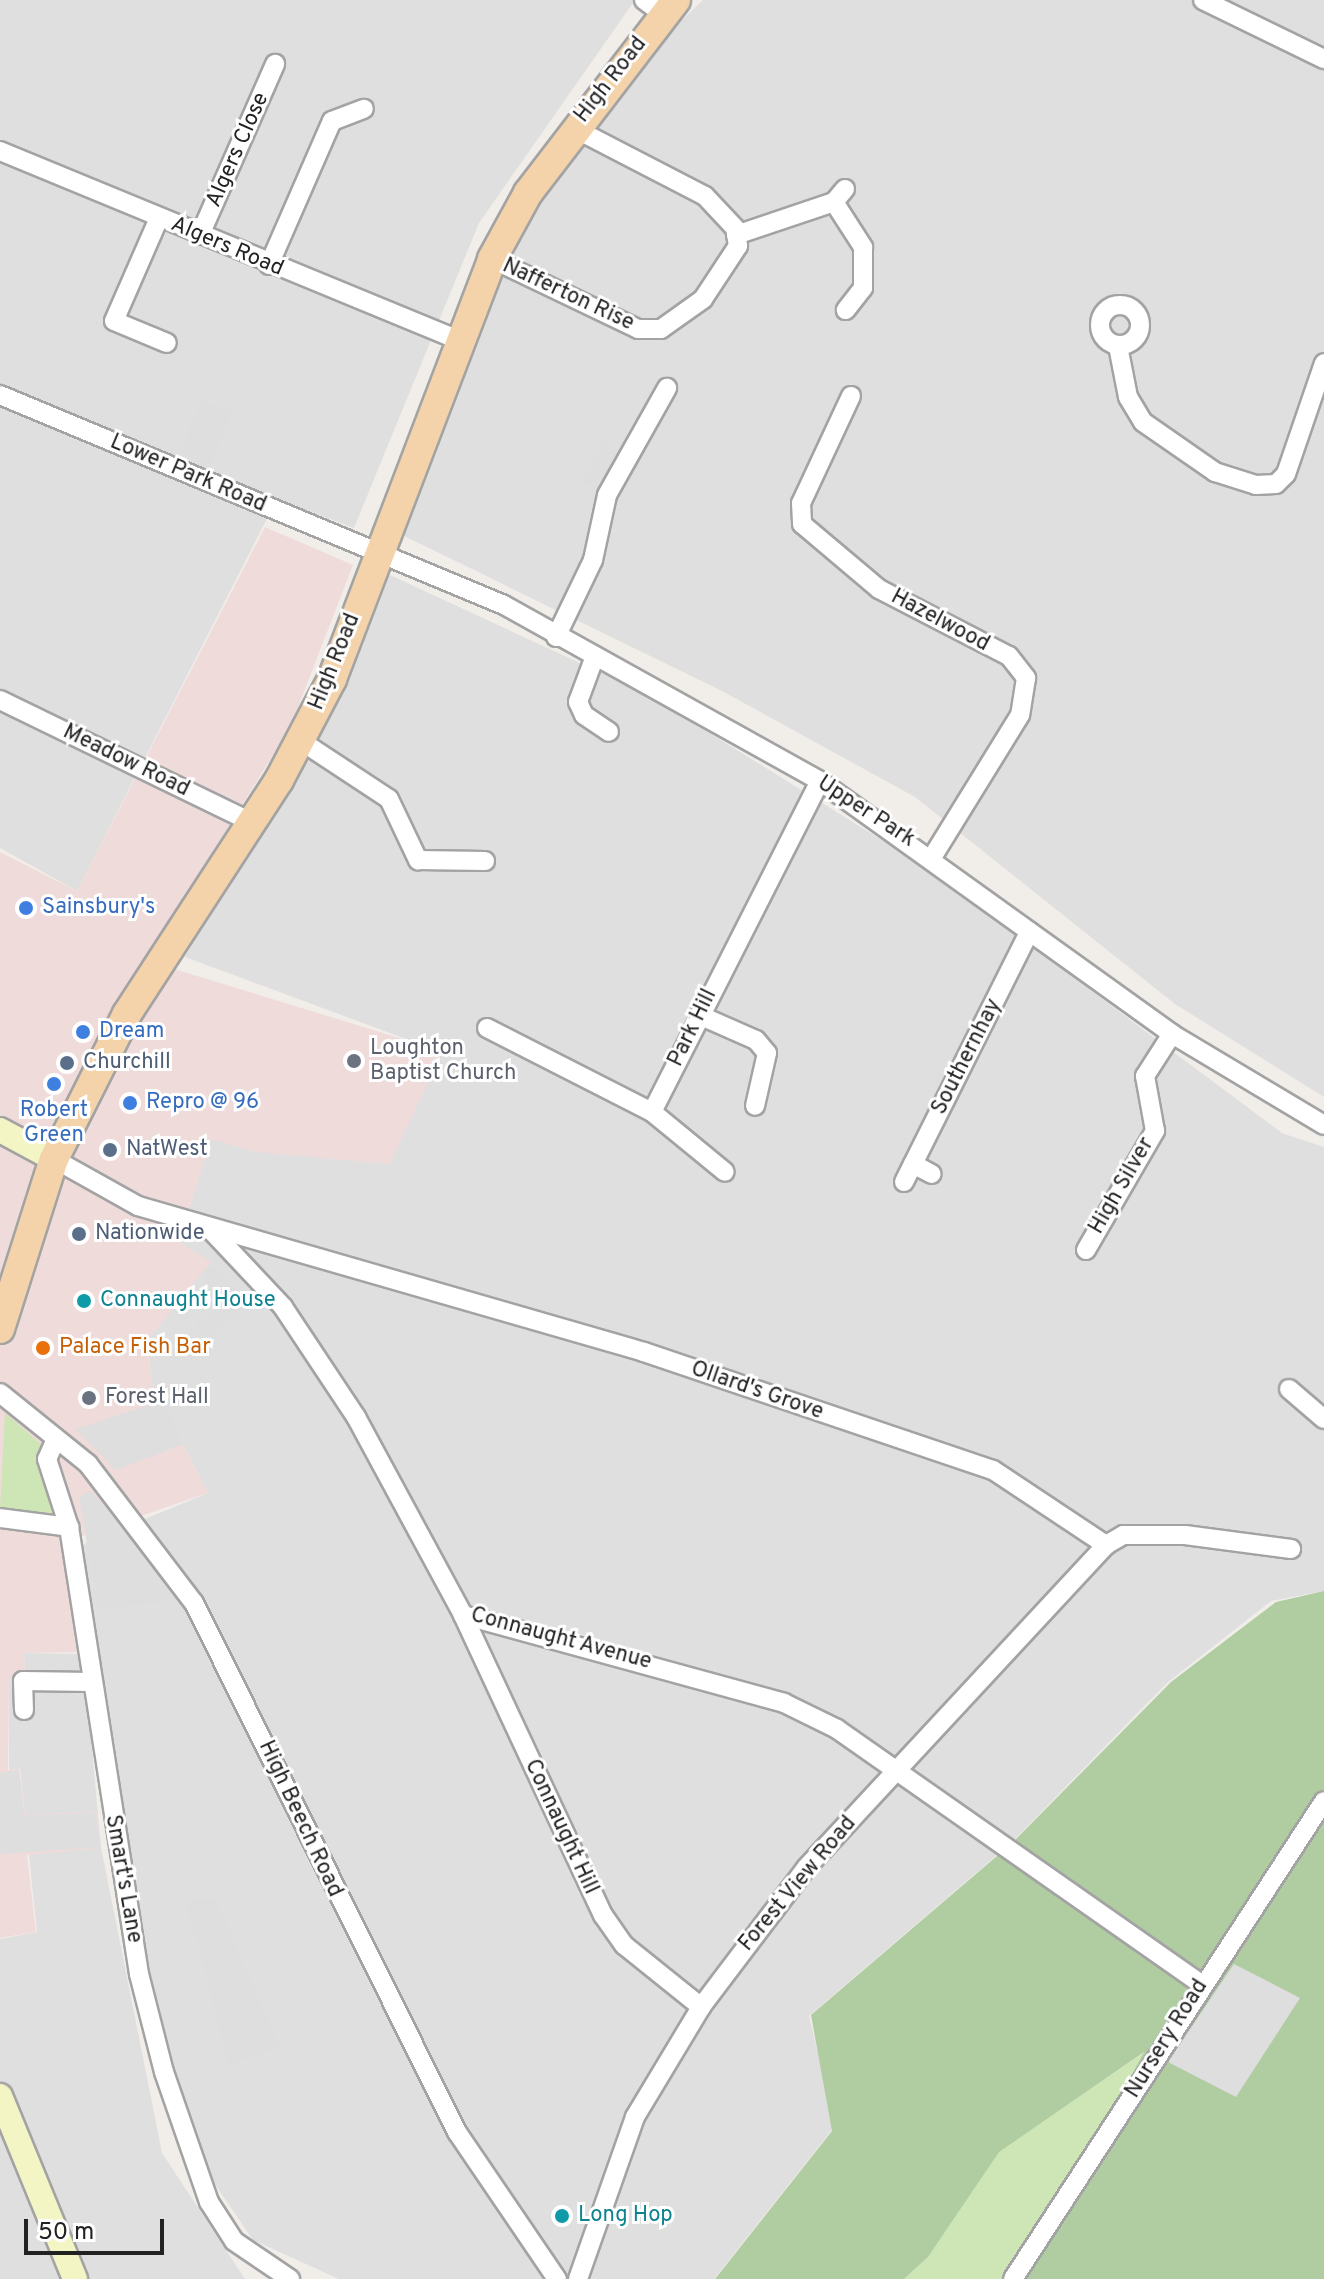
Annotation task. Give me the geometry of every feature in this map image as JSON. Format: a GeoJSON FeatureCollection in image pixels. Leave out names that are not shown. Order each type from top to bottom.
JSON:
{"type":"FeatureCollection","features":[{"type":"Feature","properties":{"kind":"main road","name":"High Road"},"geometry":{"type":"LineString","coordinates":[[0,1329],[54,1159],[127,1014],[301,741],[332,679],[456,339],[492,259],[574,128],[661,5]]}},
{"type":"Feature","properties":{"kind":"street"},"geometry":{"type":"LineString","coordinates":[[1203,0],[1324,59]]}},
{"type":"Feature","properties":{"kind":"street","name":"Algers Close"},"geometry":{"type":"LineString","coordinates":[[200,235],[275,64]]}},
{"type":"Feature","properties":{"kind":"street"},"geometry":{"type":"LineString","coordinates":[[269,265],[332,121],[364,109]]}},
{"type":"Feature","properties":{"kind":"street"},"geometry":{"type":"LineString","coordinates":[[574,128],[705,196],[736,235],[840,196],[863,247],[863,288],[846,310]]}},
{"type":"Feature","properties":{"kind":"street","name":"Algers Road"},"geometry":{"type":"LineString","coordinates":[[0,151],[269,265],[456,339]]}},
{"type":"Feature","properties":{"kind":"street"},"geometry":{"type":"LineString","coordinates":[[159,218],[114,321],[167,343]]}},
{"type":"Feature","properties":{"kind":"street","name":"Nafferton Rise"},"geometry":{"type":"LineString","coordinates":[[492,259],[638,329],[661,329],[703,299],[738,246],[736,235]]}},
{"type":"Feature","properties":{"kind":"street"},"geometry":{"type":"LineString","coordinates":[[1118,346],[1128,397],[1143,422],[1215,472],[1256,485],[1276,484],[1286,474],[1324,363]]}},
{"type":"Feature","properties":{"kind":"street"},"geometry":{"type":"LineString","coordinates":[[556,637],[593,560],[607,495],[667,388]]}},
{"type":"Feature","properties":{"kind":"street","name":"Lower Park Road"},"geometry":{"type":"LineString","coordinates":[[0,395],[376,553]]}},
{"type":"Feature","properties":{"kind":"street","name":"Hazelwood"},"geometry":{"type":"LineString","coordinates":[[851,396],[801,503],[802,524],[879,589],[1009,656],[1026,678],[1020,715],[933,856]]}},
{"type":"Feature","properties":{"kind":"street","name":"Upper Park"},"geometry":{"type":"LineString","coordinates":[[376,553],[504,605],[556,637],[820,781],[933,856],[1029,932],[1172,1034],[1324,1125]]}},
{"type":"Feature","properties":{"kind":"street"},"geometry":{"type":"LineString","coordinates":[[595,656],[578,702],[609,732]]}},
{"type":"Feature","properties":{"kind":"street","name":"Meadow Road"},"geometry":{"type":"LineString","coordinates":[[0,700],[251,822]]}},
{"type":"Feature","properties":{"kind":"street"},"geometry":{"type":"LineString","coordinates":[[301,741],[389,799],[418,860],[485,861]]}},
{"type":"Feature","properties":{"kind":"street","name":"Park Hill"},"geometry":{"type":"LineString","coordinates":[[652,1112],[820,781]]}},
{"type":"Feature","properties":{"kind":"street","name":"Southernhay"},"geometry":{"type":"LineString","coordinates":[[904,1182],[1029,932]]}},
{"type":"Feature","properties":{"kind":"street"},"geometry":{"type":"LineString","coordinates":[[699,1015],[756,1040],[767,1053],[755,1106]]}},
{"type":"Feature","properties":{"kind":"street"},"geometry":{"type":"LineString","coordinates":[[487,1028],[652,1112],[725,1172]]}},
{"type":"Feature","properties":{"kind":"street","name":"High Silver"},"geometry":{"type":"LineString","coordinates":[[1086,1250],[1155,1131],[1145,1076],[1172,1034]]}},
{"type":"Feature","properties":{"kind":"street"},"geometry":{"type":"LineString","coordinates":[[0,1130],[138,1206],[208,1227]]}},
{"type":"Feature","properties":{"kind":"street"},"geometry":{"type":"LineString","coordinates":[[913,1164],[932,1174]]}},
{"type":"Feature","properties":{"kind":"street","name":"Ollard's Grove"},"geometry":{"type":"LineString","coordinates":[[208,1227],[644,1352],[993,1470],[1106,1545]]}},
{"type":"Feature","properties":{"kind":"street","name":"Connaught Avenue"},"geometry":{"type":"LineString","coordinates":[[208,1227],[283,1307],[356,1417],[463,1615],[784,1703],[901,1768],[1201,1984]]}},
{"type":"Feature","properties":{"kind":"street"},"geometry":{"type":"LineString","coordinates":[[1289,1389],[1324,1419]]}},
{"type":"Feature","properties":{"kind":"street","name":"High Beech Road"},"geometry":{"type":"LineString","coordinates":[[0,1393],[88,1464],[194,1603],[457,2132],[557,2279]]}},
{"type":"Feature","properties":{"kind":"street","name":"Smart's Lane"},"geometry":{"type":"LineString","coordinates":[[56,1439],[47,1459],[69,1527],[139,1974],[185,2138],[209,2202],[234,2241],[290,2279]]}},
{"type":"Feature","properties":{"kind":"street"},"geometry":{"type":"LineString","coordinates":[[0,1518],[69,1527]]}},
{"type":"Feature","properties":{"kind":"street"},"geometry":{"type":"LineString","coordinates":[[1106,1545],[1123,1535],[1185,1535],[1291,1549]]}},
{"type":"Feature","properties":{"kind":"street","name":"Forest View Road"},"geometry":{"type":"LineString","coordinates":[[578,2279],[635,2117],[701,2007],[806,1868],[1106,1545]]}},
{"type":"Feature","properties":{"kind":"street","name":"Connaught Hill"},"geometry":{"type":"LineString","coordinates":[[463,1615],[603,1915],[624,1945],[701,2007]]}},
{"type":"Feature","properties":{"kind":"street"},"geometry":{"type":"LineString","coordinates":[[24,1710],[23,1681],[91,1682]]}},
{"type":"Feature","properties":{"kind":"street","name":"Nursery Road"},"geometry":{"type":"LineString","coordinates":[[1013,2279],[1201,1984],[1324,1801]]}},
{"type":"Feature","properties":{"kind":"street"},"geometry":{"type":"LineString","coordinates":[[0,2096],[75,2279]]}},
{"type":"Feature","properties":{"kind":"shaded area"},"geometry":{"type":"Polygon","coordinates":[[[0,0],[635,0],[479,223],[354,528],[277,499],[77,891],[0,848],[0,0]]]}},
{"type":"Feature","properties":{"kind":"shaded area"},"geometry":{"type":"Polygon","coordinates":[[[703,0],[1324,0],[1324,1097],[1175,1004],[915,797],[722,691],[396,532],[467,353],[538,203],[624,75],[703,0]]]}},
{"type":"Feature","properties":{"kind":"shaded area"},"geometry":{"type":"Polygon","coordinates":[[[201,400],[232,412],[211,465],[180,452],[201,400]]]}},
{"type":"Feature","properties":{"kind":"shaded area"},"geometry":{"type":"Polygon","coordinates":[[[604,441],[630,455],[607,495],[583,482],[604,441]]]}},
{"type":"Feature","properties":{"kind":"shaded area"},"geometry":{"type":"Polygon","coordinates":[[[265,527],[353,565],[290,728],[145,960],[442,1051],[390,1164],[256,1152],[211,1139],[179,1242],[211,1262],[148,1339],[151,1382],[208,1493],[65,1542],[82,1652],[24,1653],[25,1676],[9,1676],[8,1770],[19,1769],[25,1814],[97,1812],[100,1848],[27,1855],[36,1932],[0,1938],[0,852],[77,891],[265,527]]]}},
{"type":"Feature","properties":{"kind":"shaded area"},"geometry":{"type":"Polygon","coordinates":[[[377,569],[647,694],[928,869],[1282,1133],[1324,1147],[1324,1591],[1271,1601],[1167,1683],[1011,1843],[809,2016],[835,2126],[714,2279],[339,2279],[253,2240],[199,2161],[147,1986],[81,1545],[208,1493],[151,1382],[148,1338],[211,1138],[256,1152],[441,1052],[185,957],[292,779],[377,569]]]}},
{"type":"Feature","properties":{"kind":"shaded area"},"geometry":{"type":"Polygon","coordinates":[[[210,1264],[251,1305],[210,1338],[194,1326],[217,1303],[200,1287],[210,1264]]]}},
{"type":"Feature","properties":{"kind":"shaded area"},"geometry":{"type":"Polygon","coordinates":[[[162,1401],[184,1444],[116,1470],[75,1429],[162,1401]]]}},
{"type":"Feature","properties":{"kind":"shaded area"},"geometry":{"type":"Polygon","coordinates":[[[90,1491],[128,1530],[174,1601],[98,1609],[79,1497],[90,1491]]]}},
{"type":"Feature","properties":{"kind":"shaded area"},"geometry":{"type":"Polygon","coordinates":[[[24,1653],[83,1654],[101,1847],[162,2153],[245,2279],[0,2279],[0,1939],[37,1932],[20,1769],[9,1770],[9,1676],[25,1676],[24,1653]]]}},
{"type":"Feature","properties":{"kind":"shaded area"},"geometry":{"type":"Polygon","coordinates":[[[19,1770],[24,1815],[96,1813],[100,1847],[0,1854],[0,1773],[19,1770]]]}},
{"type":"Feature","properties":{"kind":"shaded area"},"geometry":{"type":"Polygon","coordinates":[[[216,1899],[280,2048],[229,2064],[186,1900],[216,1899]]]}},
{"type":"Feature","properties":{"kind":"shaded area"},"geometry":{"type":"Polygon","coordinates":[[[1234,1964],[1300,1998],[1236,2097],[1168,2062],[1234,1964]]]}},
{"type":"Feature","properties":{"kind":"green space"},"geometry":{"type":"Polygon","coordinates":[[[5,1413],[43,1446],[52,1517],[0,1508],[5,1413]]]}},
{"type":"Feature","properties":{"kind":"green space"},"geometry":{"type":"Polygon","coordinates":[[[1324,1591],[1324,2279],[1022,2279],[1144,2052],[999,2152],[928,2257],[904,2279],[715,2279],[832,2131],[811,2015],[1011,1844],[1171,1682],[1276,1602],[1324,1591]]]}},
{"type":"Feature","properties":{"kind":"green space"},"geometry":{"type":"Polygon","coordinates":[[[1146,2051],[1022,2279],[904,2279],[928,2257],[998,2152],[1146,2051]]]}},
{"type":"Feature","properties":{"kind":"place","name":"Sainsbury's"},"geometry":{"type":"Point","coordinates":[26,908]}},
{"type":"Feature","properties":{"kind":"place","name":"Dream"},"geometry":{"type":"Point","coordinates":[83,1032]}},
{"type":"Feature","properties":{"kind":"place","name":"Loughton Baptist Church"},"geometry":{"type":"Point","coordinates":[354,1061]}},
{"type":"Feature","properties":{"kind":"place","name":"Churchill"},"geometry":{"type":"Point","coordinates":[67,1063]}},
{"type":"Feature","properties":{"kind":"place","name":"Robert Green"},"geometry":{"type":"Point","coordinates":[54,1084]}},
{"type":"Feature","properties":{"kind":"place","name":"Repro @ 96"},"geometry":{"type":"Point","coordinates":[130,1103]}},
{"type":"Feature","properties":{"kind":"place","name":"NatWest"},"geometry":{"type":"Point","coordinates":[110,1150]}},
{"type":"Feature","properties":{"kind":"place","name":"Nationwide"},"geometry":{"type":"Point","coordinates":[79,1234]}},
{"type":"Feature","properties":{"kind":"place","name":"Connaught House"},"geometry":{"type":"Point","coordinates":[84,1301]}},
{"type":"Feature","properties":{"kind":"place","name":"Palace Fish Bar"},"geometry":{"type":"Point","coordinates":[43,1348]}},
{"type":"Feature","properties":{"kind":"place","name":"Forest Hall"},"geometry":{"type":"Point","coordinates":[89,1398]}},
{"type":"Feature","properties":{"kind":"place","name":"Long Hop"},"geometry":{"type":"Point","coordinates":[562,2216]}}]}
